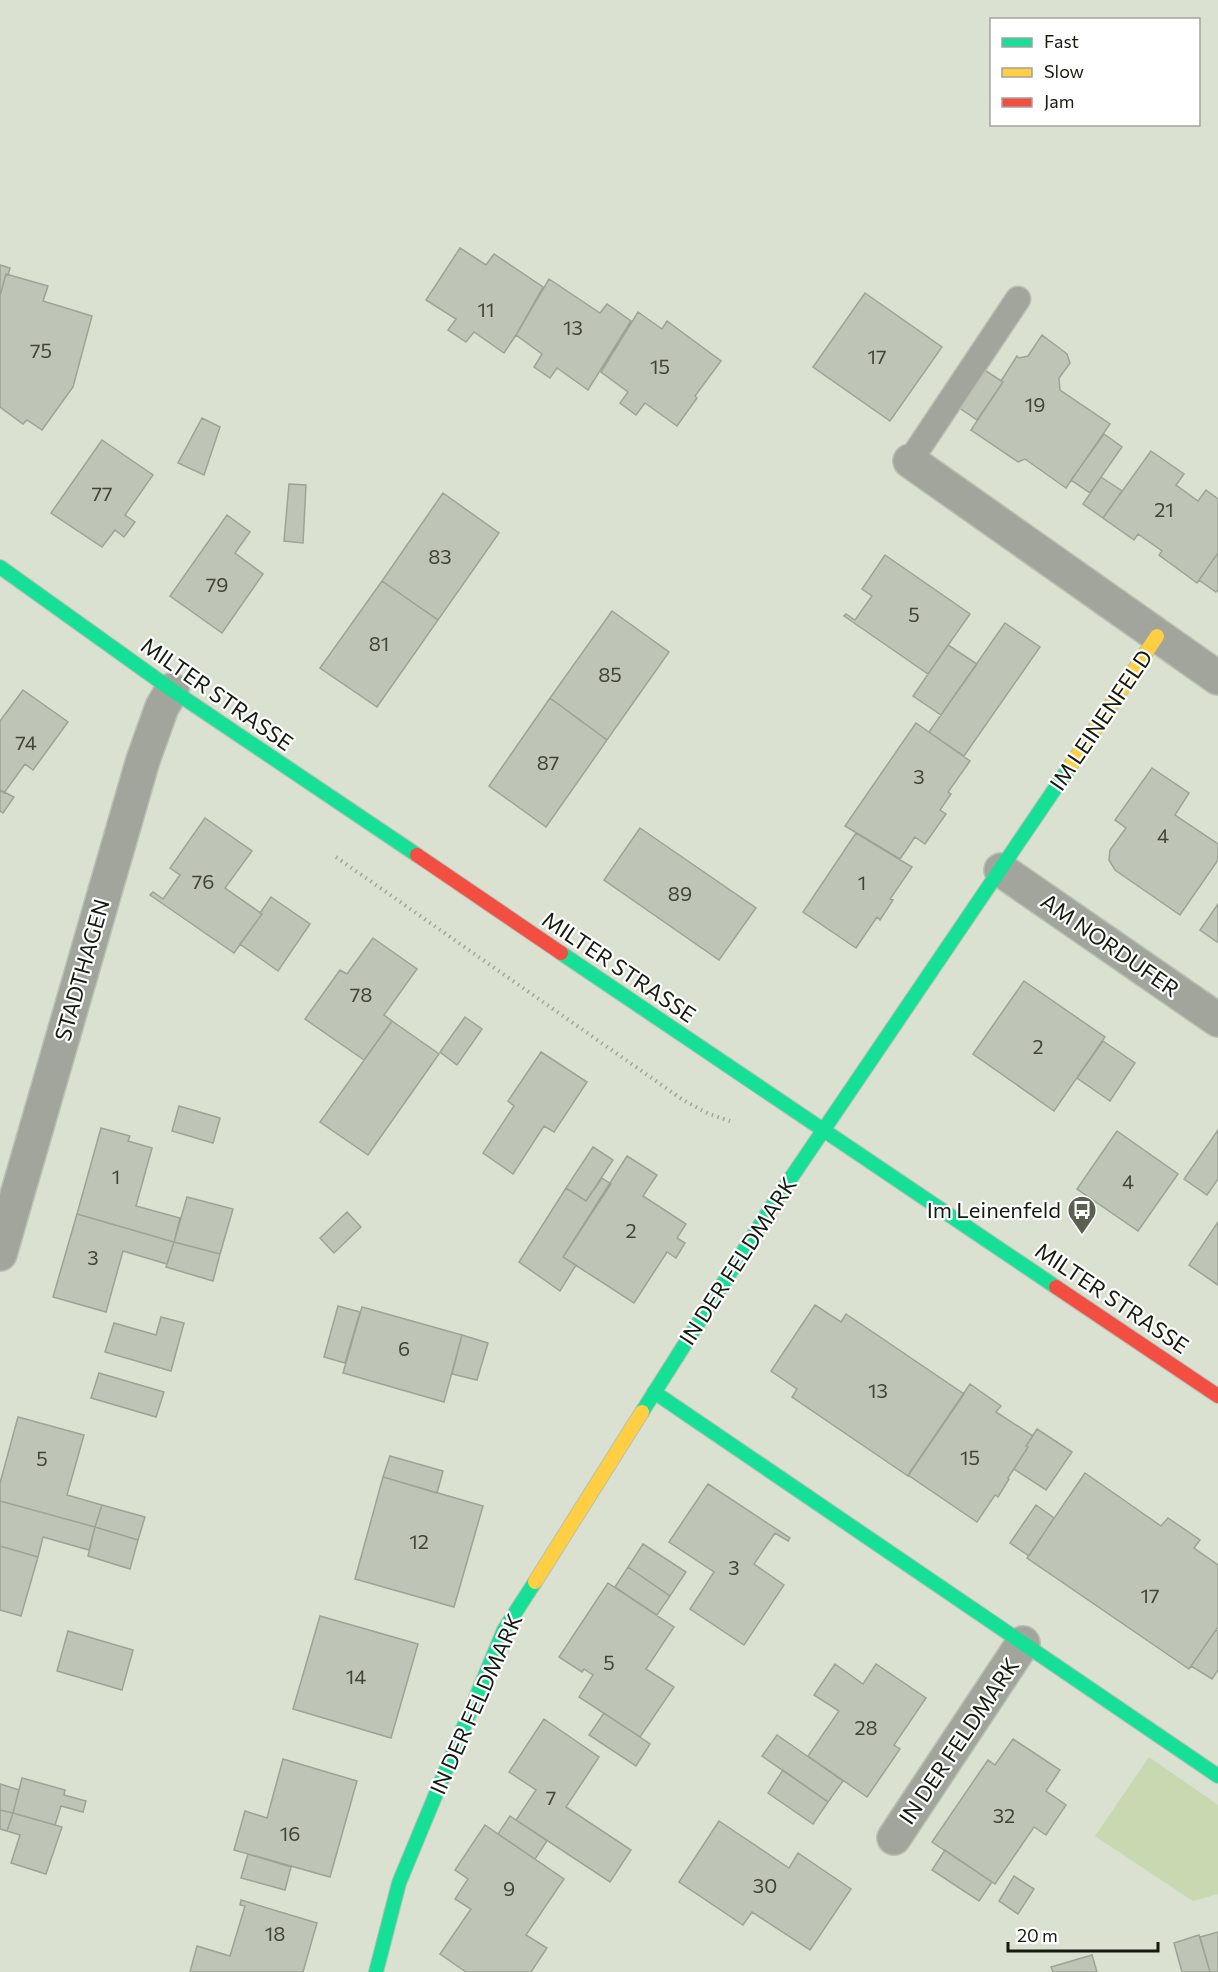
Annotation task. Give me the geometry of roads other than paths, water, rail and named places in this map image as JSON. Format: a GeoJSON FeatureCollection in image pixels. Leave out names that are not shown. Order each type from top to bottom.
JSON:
{"type":"FeatureCollection","features":[{"type":"Feature","properties":{"kind":"street","name":"IM LEINENFELD"},"geometry":{"type":"LineString","coordinates":[[910,461],[1218,678]]}},
{"type":"Feature","properties":{"kind":"street","name":"MILTER STRASSE"},"geometry":{"type":"LineString","coordinates":[[0,567],[172,690],[1218,1396]]}},
{"type":"Feature","properties":{"kind":"street","name":"IM LEINENFELD"},"geometry":{"type":"LineString","coordinates":[[822,1130],[1001,870],[1157,636]]}},
{"type":"Feature","properties":{"kind":"street","name":"STADTHAGEN"},"geometry":{"type":"LineString","coordinates":[[0,1254],[142,760],[162,707],[172,690]]}},
{"type":"Feature","properties":{"kind":"street","name":"AM NORDUFER"},"geometry":{"type":"LineString","coordinates":[[1001,870],[1218,1020]]}},
{"type":"Feature","properties":{"kind":"street","name":"IN DER FELDMARK"},"geometry":{"type":"LineString","coordinates":[[376,1972],[399,1883],[504,1630],[822,1130]]}},
{"type":"Feature","properties":{"kind":"street","name":"IN DER FELDMARK"},"geometry":{"type":"LineString","coordinates":[[654,1392],[1218,1776]]}},
{"type":"Feature","properties":{"kind":"street","name":"IN DER FELDMARK"},"geometry":{"type":"LineString","coordinates":[[894,1838],[1023,1643]]}},
{"type":"Feature","properties":{"kind":"lane"},"geometry":{"type":"LineString","coordinates":[[910,461],[1018,299]]}},
{"type":"Feature","properties":{"kind":"place","name":"Im Leinenfeld"},"geometry":{"type":"Point","coordinates":[1082,1236]}}]}
